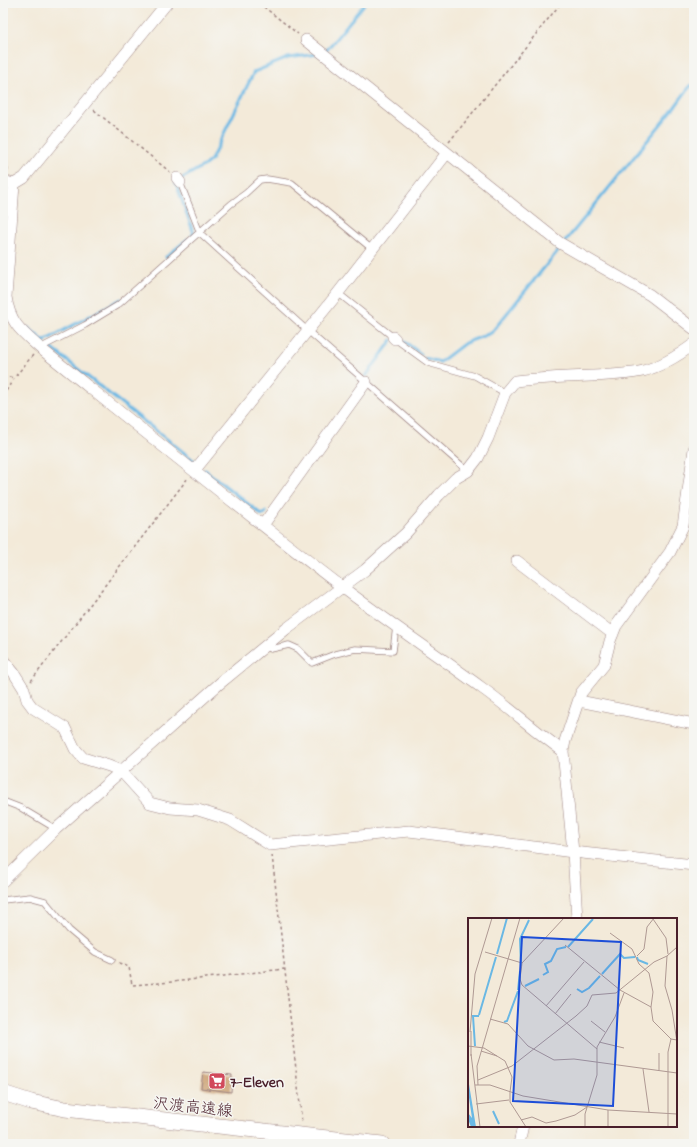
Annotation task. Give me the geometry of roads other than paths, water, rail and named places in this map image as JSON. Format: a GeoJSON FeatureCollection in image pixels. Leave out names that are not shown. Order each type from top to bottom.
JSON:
{"type":"FeatureCollection","features":[{"type":"Feature","properties":{"kind":"main road","name":"沢渡高遠線"},"geometry":{"type":"LineString","coordinates":[[3,1093],[51,1107],[181,1118],[221,1123],[303,1135],[322,1141],[382,1144]]}},
{"type":"Feature","properties":{"kind":"street"},"geometry":{"type":"LineString","coordinates":[[167,3],[24,178],[8,183],[6,283],[8,308],[13,321],[23,333],[40,348],[341,586],[396,628],[484,689],[535,731],[563,751]]}},
{"type":"Feature","properties":{"kind":"street"},"geometry":{"type":"LineString","coordinates":[[306,40],[562,245],[650,295],[694,329]]}},
{"type":"Feature","properties":{"kind":"street"},"geometry":{"type":"LineString","coordinates":[[194,471],[372,250],[445,152]]}},
{"type":"Feature","properties":{"kind":"street"},"geometry":{"type":"LineString","coordinates":[[3,881],[56,829],[219,684],[341,586],[365,570],[406,533],[439,495],[456,478],[468,471],[478,458],[488,438],[505,393],[515,381],[642,371],[664,363],[679,355],[694,344]]}},
{"type":"Feature","properties":{"kind":"street"},"geometry":{"type":"LineString","coordinates":[[262,524],[366,382]]}},
{"type":"Feature","properties":{"kind":"street"},"geometry":{"type":"LineString","coordinates":[[577,918],[574,852],[563,751],[565,741],[581,693],[604,665],[610,641],[616,626],[670,552],[683,526],[694,449]]}},
{"type":"Feature","properties":{"kind":"street"},"geometry":{"type":"LineString","coordinates":[[517,561],[613,634]]}},
{"type":"Feature","properties":{"kind":"street"},"geometry":{"type":"LineString","coordinates":[[3,660],[14,673],[24,689],[27,700],[33,708],[65,728],[75,749],[83,758],[121,771],[150,803],[170,808],[198,810],[230,820],[270,845],[409,831],[574,852],[694,865]]}},
{"type":"Feature","properties":{"kind":"street"},"geometry":{"type":"LineString","coordinates":[[579,701],[694,724]]}},
{"type":"Feature","properties":{"kind":"street"},"geometry":{"type":"LineString","coordinates":[[519,1144],[523,1127]]}},
{"type":"Feature","properties":{"kind":"lane"},"geometry":{"type":"LineString","coordinates":[[40,348],[85,325],[118,305],[260,180],[267,179],[292,183],[372,250]]}},
{"type":"Feature","properties":{"kind":"lane"},"geometry":{"type":"LineString","coordinates":[[178,180],[200,233],[308,331],[468,471]]}},
{"type":"Feature","properties":{"kind":"lane"},"geometry":{"type":"LineString","coordinates":[[338,293],[428,363],[475,376],[505,393]]}},
{"type":"Feature","properties":{"kind":"lane"},"geometry":{"type":"LineString","coordinates":[[265,646],[271,649],[289,645],[298,649],[312,664],[335,654],[355,649],[393,651],[396,628]]}},
{"type":"Feature","properties":{"kind":"lane"},"geometry":{"type":"LineString","coordinates":[[3,801],[21,808],[56,829]]}},
{"type":"Feature","properties":{"kind":"lane"},"geometry":{"type":"LineString","coordinates":[[3,900],[30,897],[45,901],[69,930],[95,952],[112,960]]}},
{"type":"Feature","properties":{"kind":"waterway"},"geometry":{"type":"LineString","coordinates":[[325,52],[365,3]]}},
{"type":"Feature","properties":{"kind":"waterway"},"geometry":{"type":"LineString","coordinates":[[181,179],[211,160],[254,72],[288,58],[318,54]]}},
{"type":"Feature","properties":{"kind":"waterway"},"geometry":{"type":"LineString","coordinates":[[564,243],[691,85],[694,87]]}},
{"type":"Feature","properties":{"kind":"waterway"},"geometry":{"type":"LineString","coordinates":[[176,183],[194,234],[192,235]]}},
{"type":"Feature","properties":{"kind":"waterway"},"geometry":{"type":"LineString","coordinates":[[3,196],[3,217]]}},
{"type":"Feature","properties":{"kind":"waterway"},"geometry":{"type":"LineString","coordinates":[[166,257],[188,239]]}},
{"type":"Feature","properties":{"kind":"waterway"},"geometry":{"type":"LineString","coordinates":[[425,358],[440,362],[465,343],[491,333],[561,247]]}},
{"type":"Feature","properties":{"kind":"waterway"},"geometry":{"type":"LineString","coordinates":[[44,341],[121,299]]}},
{"type":"Feature","properties":{"kind":"waterway"},"geometry":{"type":"LineString","coordinates":[[28,328],[45,342]]}},
{"type":"Feature","properties":{"kind":"waterway"},"geometry":{"type":"LineString","coordinates":[[398,337],[421,354]]}},
{"type":"Feature","properties":{"kind":"waterway"},"geometry":{"type":"LineString","coordinates":[[366,376],[392,340]]}},
{"type":"Feature","properties":{"kind":"waterway"},"geometry":{"type":"LineString","coordinates":[[50,347],[197,463]]}},
{"type":"Feature","properties":{"kind":"waterway"},"geometry":{"type":"LineString","coordinates":[[205,470],[262,515],[266,512]]}},
{"type":"Feature","properties":{"kind":"place","name":"7-Eleven"},"geometry":{"type":"Point","coordinates":[217,1081]}}]}
